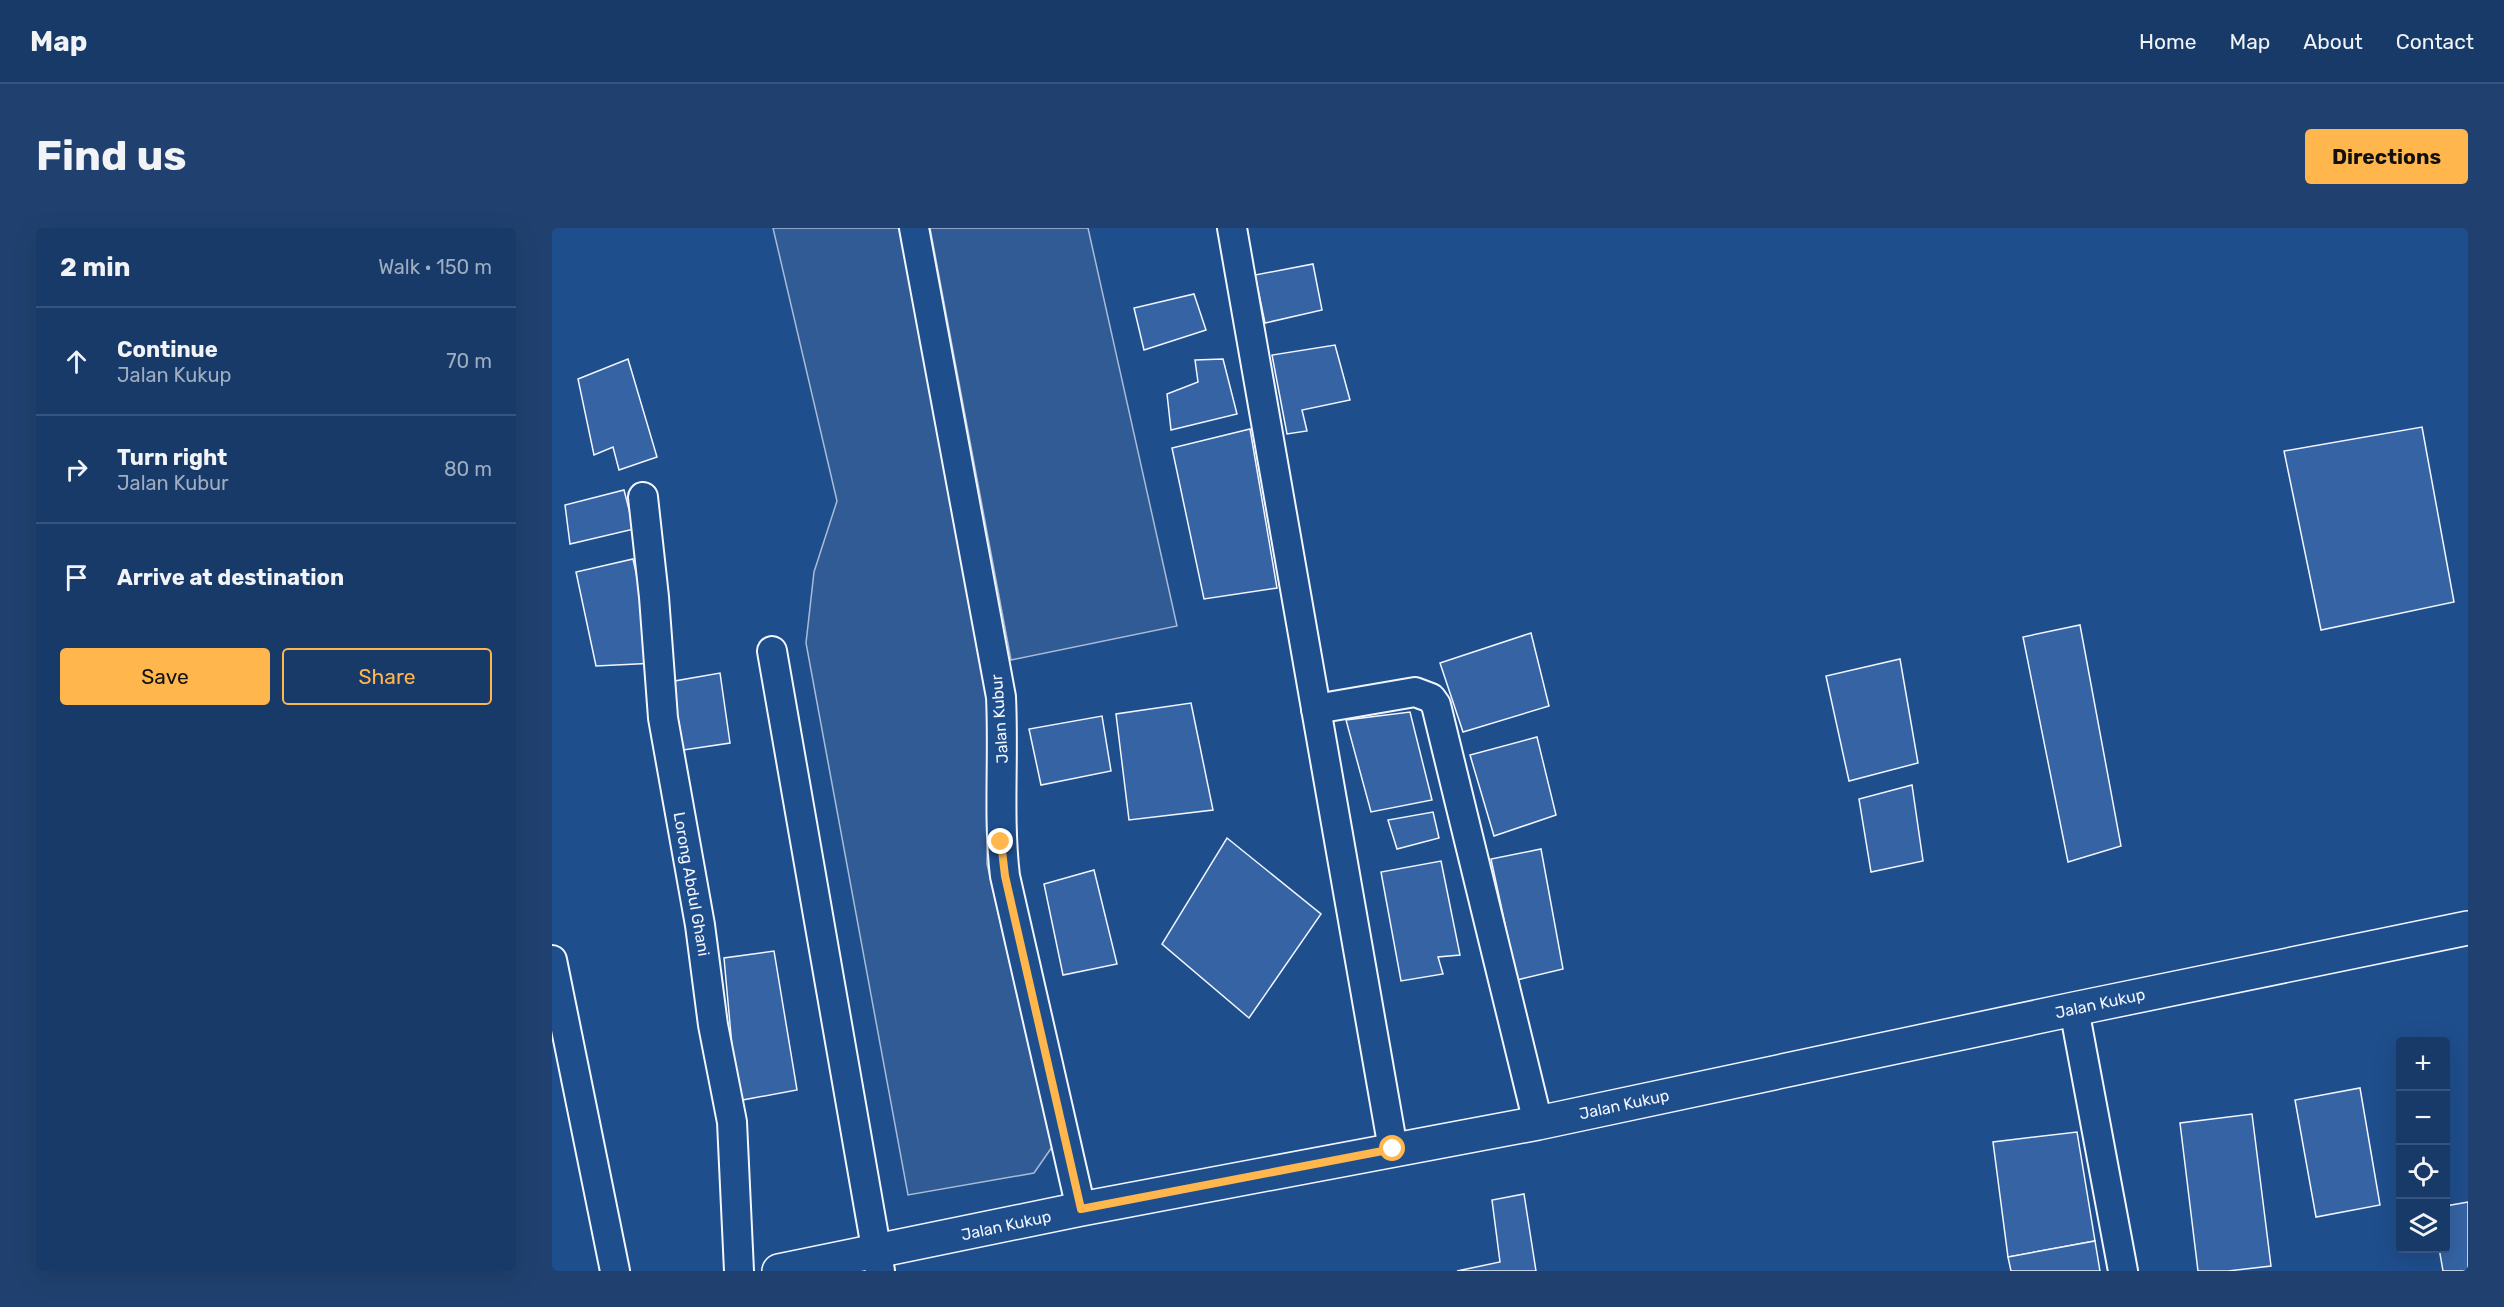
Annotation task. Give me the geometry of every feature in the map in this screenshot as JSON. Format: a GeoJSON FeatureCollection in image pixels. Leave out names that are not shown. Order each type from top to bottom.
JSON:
{"type":"FeatureCollection","features":[{"type":"Feature","properties":{"kind":"main road","name":"Jalan Kukup"},"geometry":{"type":"LineString","coordinates":[[779,1271],[878,1262],[1081,1209],[1538,1123],[2468,928]]}},
{"type":"Feature","properties":{"kind":"street","name":"Jalan Kubur"},"geometry":{"type":"LineString","coordinates":[[914,228],[1001,697],[1004,744],[1001,842],[1005,876],[1081,1209]]}},
{"type":"Feature","properties":{"kind":"street"},"geometry":{"type":"LineString","coordinates":[[1232,228],[1393,1149]]}},
{"type":"Feature","properties":{"kind":"street","name":"Lorong Abdul Ghani"},"geometry":{"type":"LineString","coordinates":[[643,497],[654,597],[663,718],[700,925],[713,1025],[732,1122],[739,1271]]}},
{"type":"Feature","properties":{"kind":"street"},"geometry":{"type":"LineString","coordinates":[[772,651],[878,1262]]}},
{"type":"Feature","properties":{"kind":"street"},"geometry":{"type":"LineString","coordinates":[[1316,709],[1415,692],[1431,698],[1436,705],[1538,1123]]}},
{"type":"Feature","properties":{"kind":"street"},"geometry":{"type":"LineString","coordinates":[[552,960],[615,1271]]}},
{"type":"Feature","properties":{"kind":"street"},"geometry":{"type":"LineString","coordinates":[[2074,1009],[2124,1271]]}},
{"type":"Feature","properties":{"kind":"shaded area"},"geometry":{"type":"Polygon","coordinates":[[[773,228],[904,228],[988,686],[990,749],[987,864],[1052,1147],[1034,1173],[908,1195],[806,643],[814,572],[837,501],[773,228]]]}},
{"type":"Feature","properties":{"kind":"shaded area"},"geometry":{"type":"Polygon","coordinates":[[[930,228],[1088,228],[1177,626],[1011,660],[930,228]]]}},
{"type":"Feature","properties":{"kind":"building"},"geometry":{"type":"Polygon","coordinates":[[[1313,264],[1322,310],[1265,323],[1255,275],[1313,264]]]}},
{"type":"Feature","properties":{"kind":"building"},"geometry":{"type":"Polygon","coordinates":[[[1194,294],[1206,330],[1144,350],[1134,308],[1194,294]]]}},
{"type":"Feature","properties":{"kind":"building"},"geometry":{"type":"Polygon","coordinates":[[[1335,345],[1350,400],[1302,410],[1307,431],[1287,434],[1272,355],[1335,345]]]}},
{"type":"Feature","properties":{"kind":"building"},"geometry":{"type":"Polygon","coordinates":[[[628,359],[657,457],[619,470],[613,447],[594,455],[578,379],[628,359]]]}},
{"type":"Feature","properties":{"kind":"building"},"geometry":{"type":"Polygon","coordinates":[[[1223,359],[1237,414],[1171,430],[1167,394],[1198,382],[1195,360],[1223,359]]]}},
{"type":"Feature","properties":{"kind":"building"},"geometry":{"type":"Polygon","coordinates":[[[2422,427],[2454,602],[2321,630],[2284,451],[2422,427]]]}},
{"type":"Feature","properties":{"kind":"building"},"geometry":{"type":"Polygon","coordinates":[[[1250,429],[1277,588],[1204,599],[1172,448],[1250,429]]]}},
{"type":"Feature","properties":{"kind":"building"},"geometry":{"type":"Polygon","coordinates":[[[624,490],[634,529],[570,544],[565,505],[624,490]]]}},
{"type":"Feature","properties":{"kind":"building"},"geometry":{"type":"Polygon","coordinates":[[[633,559],[656,663],[596,666],[576,572],[633,559]]]}},
{"type":"Feature","properties":{"kind":"building"},"geometry":{"type":"Polygon","coordinates":[[[2080,625],[2121,846],[2068,862],[2023,637],[2080,625]]]}},
{"type":"Feature","properties":{"kind":"building"},"geometry":{"type":"Polygon","coordinates":[[[1531,633],[1549,706],[1463,732],[1440,663],[1531,633]]]}},
{"type":"Feature","properties":{"kind":"building"},"geometry":{"type":"Polygon","coordinates":[[[1900,659],[1918,763],[1849,781],[1826,676],[1900,659]]]}},
{"type":"Feature","properties":{"kind":"building"},"geometry":{"type":"Polygon","coordinates":[[[720,673],[730,743],[670,752],[669,682],[720,673]]]}},
{"type":"Feature","properties":{"kind":"building"},"geometry":{"type":"Polygon","coordinates":[[[1191,703],[1213,810],[1129,820],[1116,714],[1191,703]]]}},
{"type":"Feature","properties":{"kind":"building"},"geometry":{"type":"Polygon","coordinates":[[[1410,712],[1432,800],[1371,812],[1346,720],[1410,712]]]}},
{"type":"Feature","properties":{"kind":"building"},"geometry":{"type":"Polygon","coordinates":[[[1102,716],[1111,771],[1041,785],[1029,729],[1102,716]]]}},
{"type":"Feature","properties":{"kind":"building"},"geometry":{"type":"Polygon","coordinates":[[[1537,737],[1556,815],[1494,836],[1470,755],[1537,737]]]}},
{"type":"Feature","properties":{"kind":"building"},"geometry":{"type":"Polygon","coordinates":[[[1912,785],[1923,861],[1871,872],[1859,799],[1912,785]]]}},
{"type":"Feature","properties":{"kind":"building"},"geometry":{"type":"Polygon","coordinates":[[[1433,812],[1439,838],[1397,849],[1388,820],[1433,812]]]}},
{"type":"Feature","properties":{"kind":"building"},"geometry":{"type":"Polygon","coordinates":[[[1227,838],[1321,914],[1249,1018],[1162,944],[1227,838]]]}},
{"type":"Feature","properties":{"kind":"building"},"geometry":{"type":"Polygon","coordinates":[[[1541,849],[1563,969],[1517,980],[1491,859],[1541,849]]]}},
{"type":"Feature","properties":{"kind":"building"},"geometry":{"type":"Polygon","coordinates":[[[1441,861],[1460,955],[1438,957],[1443,974],[1401,981],[1381,872],[1441,861]]]}},
{"type":"Feature","properties":{"kind":"building"},"geometry":{"type":"Polygon","coordinates":[[[1094,870],[1117,964],[1063,975],[1044,884],[1094,870]]]}},
{"type":"Feature","properties":{"kind":"building"},"geometry":{"type":"Polygon","coordinates":[[[774,951],[797,1090],[737,1101],[724,958],[774,951]]]}},
{"type":"Feature","properties":{"kind":"building"},"geometry":{"type":"Polygon","coordinates":[[[2360,1088],[2380,1205],[2316,1217],[2295,1100],[2360,1088]]]}},
{"type":"Feature","properties":{"kind":"building"},"geometry":{"type":"Polygon","coordinates":[[[2252,1114],[2271,1266],[2228,1271],[2198,1271],[2180,1123],[2252,1114]]]}},
{"type":"Feature","properties":{"kind":"building"},"geometry":{"type":"Polygon","coordinates":[[[2077,1132],[2095,1241],[2008,1257],[1993,1142],[2077,1132]]]}},
{"type":"Feature","properties":{"kind":"building"},"geometry":{"type":"Polygon","coordinates":[[[1524,1194],[1536,1271],[1457,1271],[1500,1262],[1492,1200],[1524,1194]]]}},
{"type":"Feature","properties":{"kind":"building"},"geometry":{"type":"Polygon","coordinates":[[[2468,1202],[2468,1271],[2443,1271],[2440,1253],[2450,1253],[2450,1205],[2468,1202]]]}},
{"type":"Feature","properties":{"kind":"building"},"geometry":{"type":"Polygon","coordinates":[[[2095,1241],[2100,1271],[2011,1271],[2008,1257],[2095,1241]]]}},
{"type":"Feature","properties":{"kind":"route"},"geometry":{"type":"LineString","coordinates":[[1001,842],[1005,876],[1081,1209],[1393,1149]]}}]}
